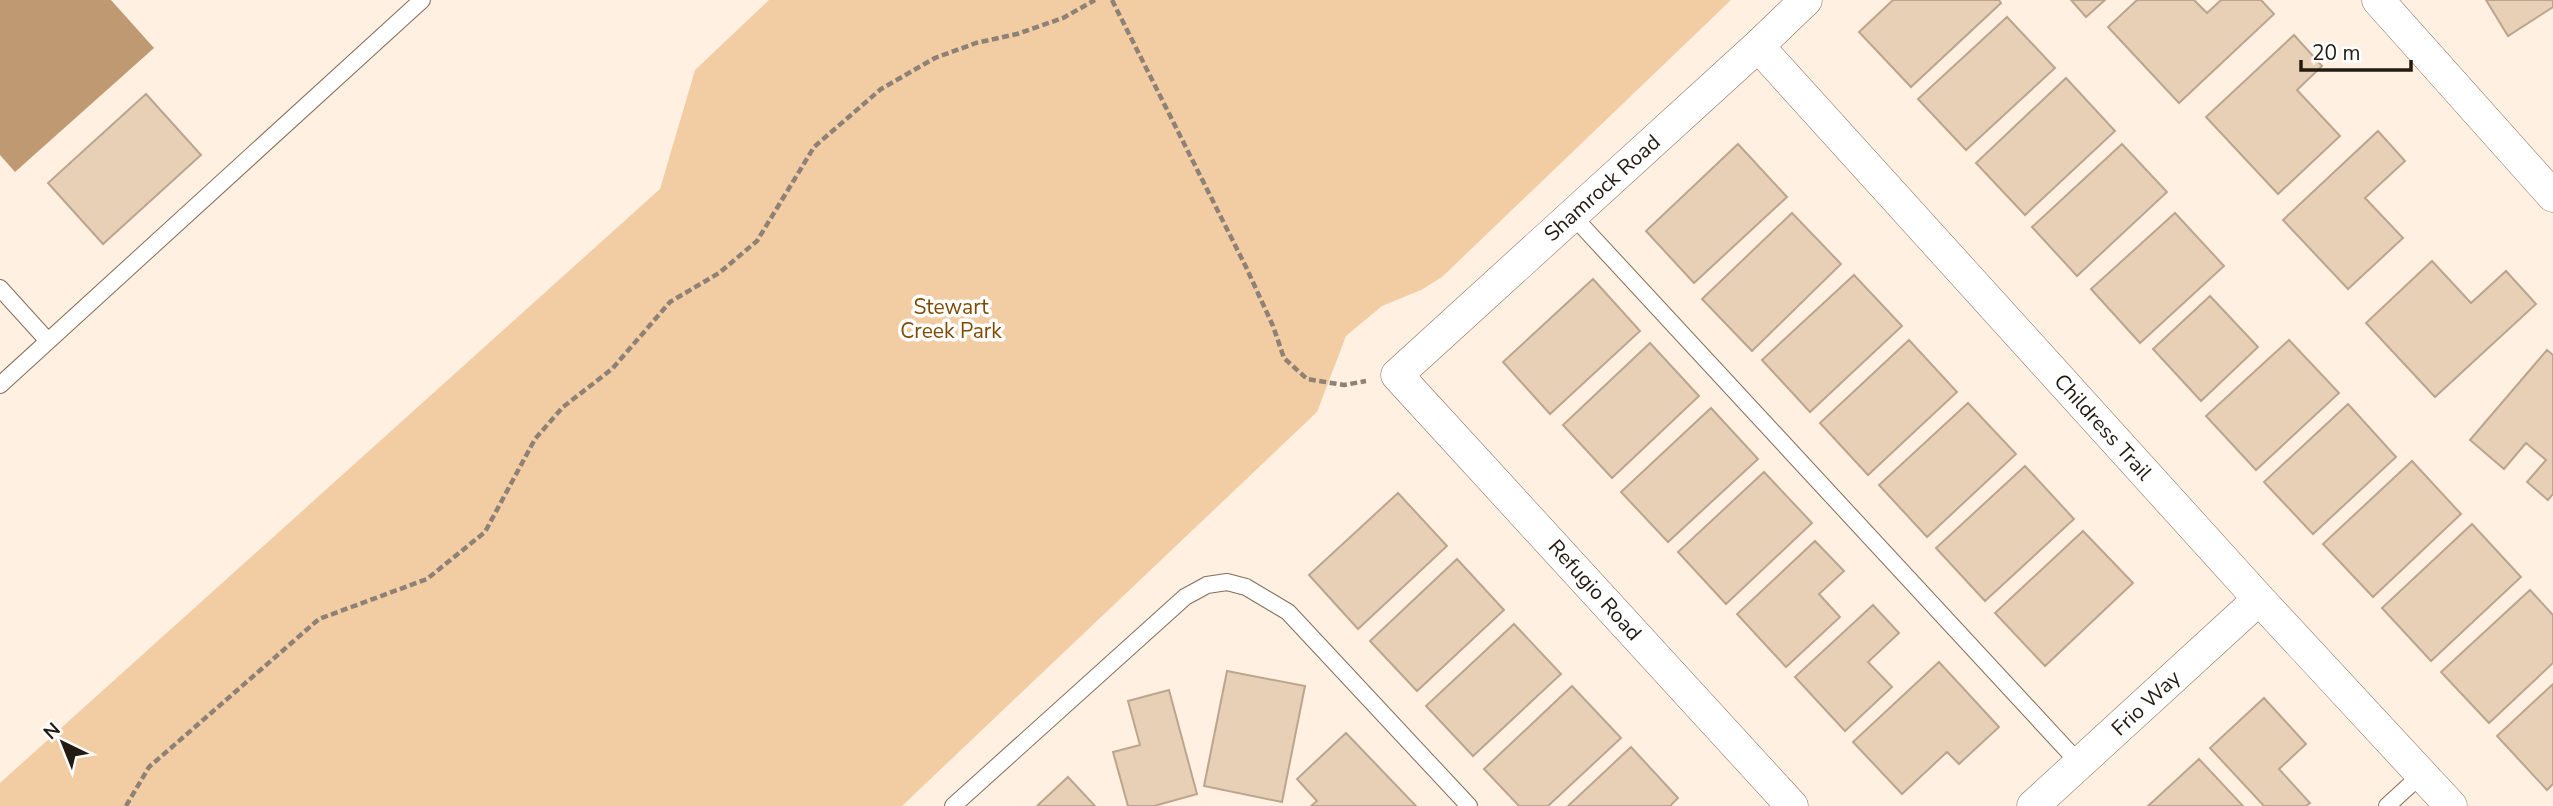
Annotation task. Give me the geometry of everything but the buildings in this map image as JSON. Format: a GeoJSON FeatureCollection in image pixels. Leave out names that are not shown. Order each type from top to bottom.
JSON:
{"type":"FeatureCollection","features":[{"type":"Feature","properties":{"kind":"street","name":"Shamrock Road"},"geometry":{"type":"LineString","coordinates":[[1397,375],[1758,47],[1806,0]]}},
{"type":"Feature","properties":{"kind":"street"},"geometry":{"type":"LineString","coordinates":[[2378,0],[2553,196]]}},
{"type":"Feature","properties":{"kind":"street","name":"Childress Trail"},"geometry":{"type":"LineString","coordinates":[[1758,47],[2259,599],[2451,806]]}},
{"type":"Feature","properties":{"kind":"street","name":"Refugio Road"},"geometry":{"type":"LineString","coordinates":[[1397,375],[1792,806]]}},
{"type":"Feature","properties":{"kind":"street","name":"Frio Way"},"geometry":{"type":"LineString","coordinates":[[2034,806],[2259,599]]}},
{"type":"Feature","properties":{"kind":"lane"},"geometry":{"type":"LineString","coordinates":[[0,385],[422,0]]}},
{"type":"Feature","properties":{"kind":"lane"},"geometry":{"type":"LineString","coordinates":[[1573,215],[2080,764]]}},
{"type":"Feature","properties":{"kind":"lane"},"geometry":{"type":"LineString","coordinates":[[0,288],[48,341]]}},
{"type":"Feature","properties":{"kind":"lane"},"geometry":{"type":"LineString","coordinates":[[953,806],[1185,597],[1207,585],[1227,582],[1246,587],[1288,612],[1469,806]]}},
{"type":"Feature","properties":{"kind":"lane"},"geometry":{"type":"LineString","coordinates":[[2387,806],[2422,774]]}},
{"type":"Feature","properties":{"kind":"path"},"geometry":{"type":"LineString","coordinates":[[126,806],[149,767],[319,619],[427,579],[485,532],[535,439],[563,407],[612,369],[670,302],[719,273],[757,241],[814,147],[881,89],[935,58],[1062,18],[1095,0]]}},
{"type":"Feature","properties":{"kind":"path"},"geometry":{"type":"LineString","coordinates":[[1112,0],[1246,267],[1273,326],[1284,358],[1307,379],[1344,385],[1397,375]]}},
{"type":"Feature","properties":{"kind":"green space","name":"Stewart Creek Park"},"geometry":{"type":"Polygon","coordinates":[[[769,0],[1731,0],[1442,277],[1421,290],[1382,306],[1346,336],[1317,412],[902,806],[0,806],[0,783],[660,189],[695,70],[769,0]]]}},
{"type":"Feature","properties":{"kind":"shaded area"},"geometry":{"type":"Polygon","coordinates":[[[0,0],[111,0],[154,48],[15,172],[0,155],[0,0]]]}}]}
